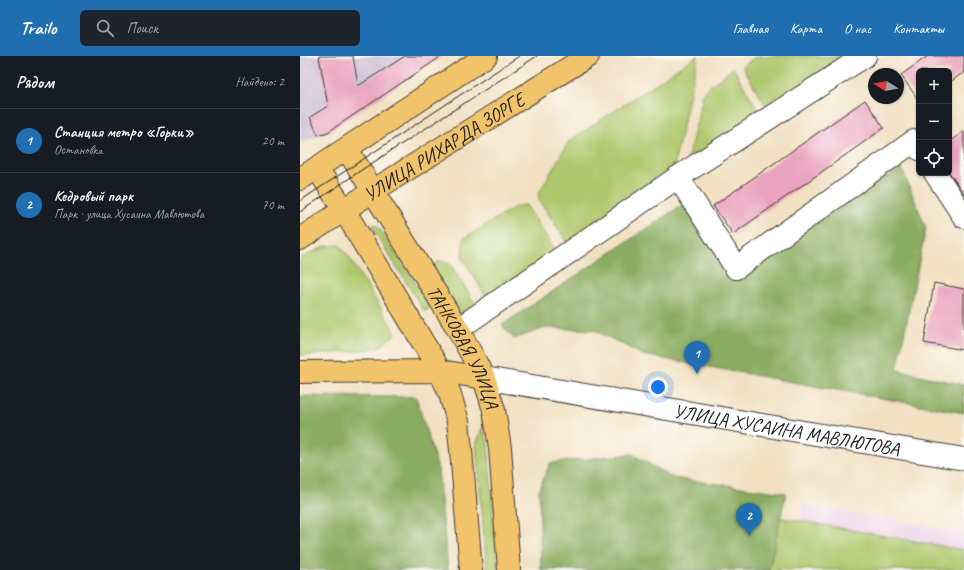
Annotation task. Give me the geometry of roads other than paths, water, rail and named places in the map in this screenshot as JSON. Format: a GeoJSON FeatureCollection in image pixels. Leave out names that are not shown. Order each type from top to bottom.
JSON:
{"type":"FeatureCollection","features":[{"type":"Feature","properties":{"kind":"main road"},"geometry":{"type":"LineString","coordinates":[[309,174],[486,56]]}},
{"type":"Feature","properties":{"kind":"main road","name":"УЛИЦА РИХАРДА ЗОРГЕ"},"geometry":{"type":"LineString","coordinates":[[300,239],[373,191],[588,56]]}},
{"type":"Feature","properties":{"kind":"main road","name":"ТАНКОВАЯ УЛИЦА"},"geometry":{"type":"LineString","coordinates":[[347,149],[458,329],[484,378],[494,410],[500,448],[509,570]]}},
{"type":"Feature","properties":{"kind":"main road","name":"ТАНКОВАЯ УЛИЦА"},"geometry":{"type":"LineString","coordinates":[[309,174],[344,210],[440,371],[450,394],[458,422],[471,570]]}},
{"type":"Feature","properties":{"kind":"main road","name":"УЛИЦА ХУСАИНА МАВЛЮТОВА"},"geometry":{"type":"LineString","coordinates":[[300,372],[440,371],[484,378]]}},
{"type":"Feature","properties":{"kind":"street"},"geometry":{"type":"LineString","coordinates":[[458,329],[678,178],[865,56]]}},
{"type":"Feature","properties":{"kind":"street"},"geometry":{"type":"LineString","coordinates":[[678,178],[736,268],[914,141],[916,144]]}},
{"type":"Feature","properties":{"kind":"street"},"geometry":{"type":"LineString","coordinates":[[937,176],[964,217]]}},
{"type":"Feature","properties":{"kind":"street","name":"УЛИЦА ХУСАИНА МАВЛЮТОВА"},"geometry":{"type":"LineString","coordinates":[[484,378],[964,459]]}},
{"type":"Feature","properties":{"kind":"tram line"},"geometry":{"type":"LineString","coordinates":[[300,201],[519,56]]}},
{"type":"Feature","properties":{"kind":"tram line"},"geometry":{"type":"LineString","coordinates":[[300,212],[360,171],[537,56]]}},
{"type":"Feature","properties":{"kind":"place","name":"Станция метро «Горки»"},"geometry":{"type":"Point","coordinates":[697,374]}},
{"type":"Feature","properties":{"kind":"place","name":"Кедровый парк"},"geometry":{"type":"Point","coordinates":[749,536]}}]}
